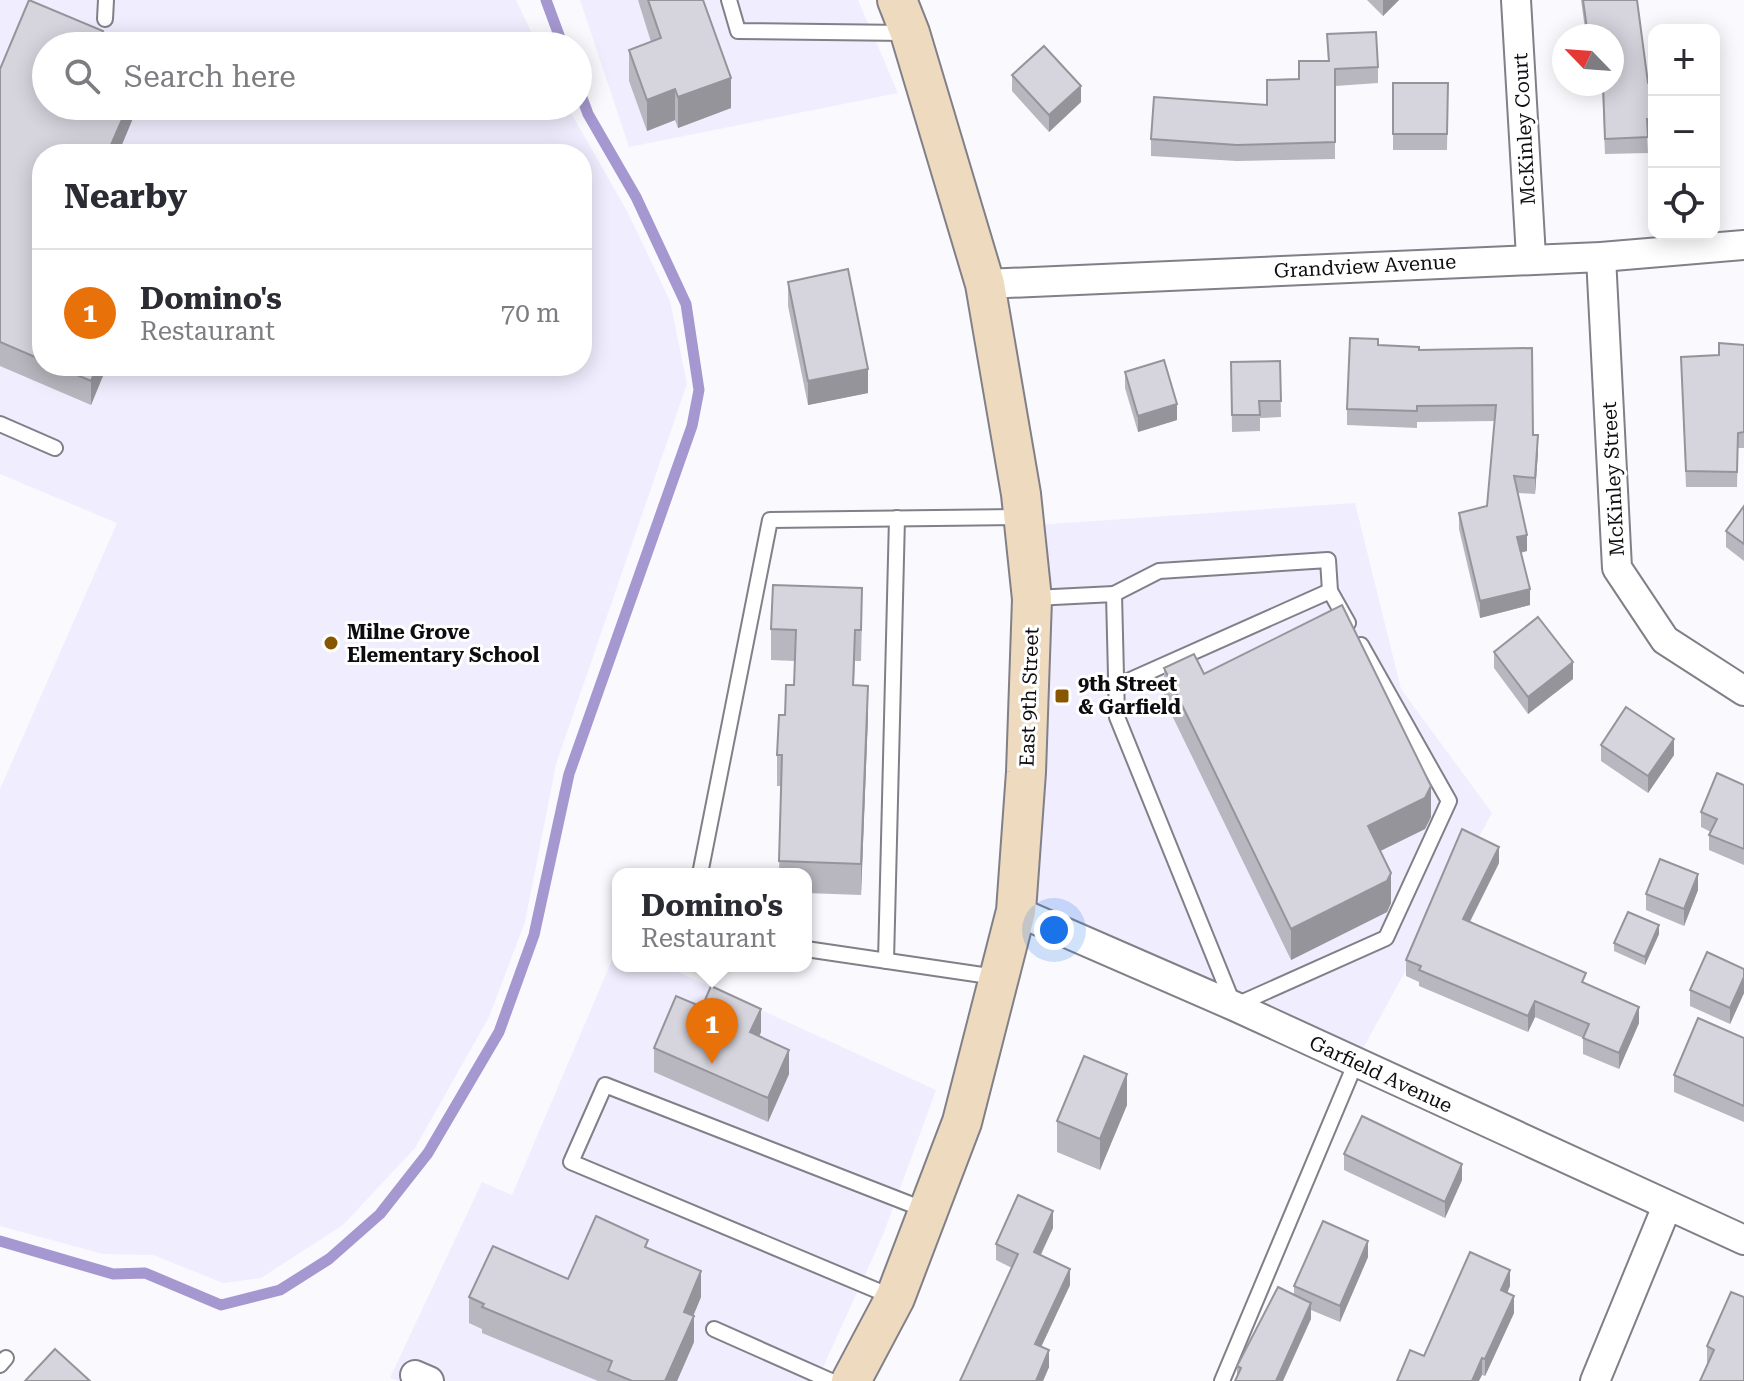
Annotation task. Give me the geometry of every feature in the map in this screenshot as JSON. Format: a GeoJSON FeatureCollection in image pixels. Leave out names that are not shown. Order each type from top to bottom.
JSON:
{"type":"FeatureCollection","features":[{"type":"Feature","properties":{"kind":"main road","name":"East 9th Street"},"geometry":{"type":"LineString","coordinates":[[851,1381],[895,1298],[962,1122],[1016,911],[1026,772],[1032,599],[1024,516],[985,284],[904,16]]}},
{"type":"Feature","properties":{"kind":"street","name":"McKinley Court"},"geometry":{"type":"LineString","coordinates":[[1516,0],[1531,257]]}},
{"type":"Feature","properties":{"kind":"street","name":"Grandview Avenue"},"geometry":{"type":"LineString","coordinates":[[985,284],[1531,257],[1601,257],[1744,245]]}},
{"type":"Feature","properties":{"kind":"street","name":"McKinley Street"},"geometry":{"type":"LineString","coordinates":[[1601,257],[1617,568],[1665,640],[1744,691]]}},
{"type":"Feature","properties":{"kind":"street","name":"Garfield Avenue"},"geometry":{"type":"LineString","coordinates":[[1016,911],[1234,1006],[1744,1240]]}},
{"type":"Feature","properties":{"kind":"street"},"geometry":{"type":"LineString","coordinates":[[1595,1381],[1667,1206]]}},
{"type":"Feature","properties":{"kind":"lane"},"geometry":{"type":"LineString","coordinates":[[105,19],[106,0]]}},
{"type":"Feature","properties":{"kind":"lane"},"geometry":{"type":"LineString","coordinates":[[729,0],[738,31],[904,16]]}},
{"type":"Feature","properties":{"kind":"lane"},"geometry":{"type":"LineString","coordinates":[[0,424],[55,448]]}},
{"type":"Feature","properties":{"kind":"lane"},"geometry":{"type":"LineString","coordinates":[[701,868],[770,520],[1024,516]]}},
{"type":"Feature","properties":{"kind":"lane"},"geometry":{"type":"LineString","coordinates":[[886,961],[897,518]]}},
{"type":"Feature","properties":{"kind":"lane"},"geometry":{"type":"LineString","coordinates":[[1032,599],[1114,594],[1159,571],[1328,560],[1330,591],[1449,801],[1386,938],[1234,1006],[1117,717],[1114,594]]}},
{"type":"Feature","properties":{"kind":"lane"},"geometry":{"type":"LineString","coordinates":[[1117,686],[1330,591]]}},
{"type":"Feature","properties":{"kind":"lane"},"geometry":{"type":"LineString","coordinates":[[812,950],[999,977]]}},
{"type":"Feature","properties":{"kind":"lane"},"geometry":{"type":"LineString","coordinates":[[1222,1381],[1356,1062]]}},
{"type":"Feature","properties":{"kind":"lane"},"geometry":{"type":"LineString","coordinates":[[895,1298],[571,1162],[605,1085],[928,1212]]}},
{"type":"Feature","properties":{"kind":"lane"},"geometry":{"type":"LineString","coordinates":[[714,1329],[831,1381]]}},
{"type":"Feature","properties":{"kind":"shaded area","name":"Milne Grove Elementary School"},"geometry":{"type":"Polygon","coordinates":[[[0,0],[516,0],[531,32],[32,32],[32,120],[575,120],[589,144],[32,144],[32,376],[592,376],[592,150],[628,213],[670,301],[687,384],[556,764],[525,922],[489,1017],[415,1148],[343,1225],[261,1278],[223,1283],[153,1255],[103,1254],[0,1226],[0,789],[117,523],[0,474],[0,0]]]}},
{"type":"Feature","properties":{"kind":"shaded area"},"geometry":{"type":"Polygon","coordinates":[[[580,0],[858,0],[898,93],[629,147],[580,0]]]}},
{"type":"Feature","properties":{"kind":"shaded area"},"geometry":{"type":"Polygon","coordinates":[[[1355,503],[1401,689],[1492,813],[1360,1054],[1027,897],[1036,525],[1355,503]]]}},
{"type":"Feature","properties":{"kind":"shaded area"},"geometry":{"type":"Polygon","coordinates":[[[612,960],[612,972],[678,972],[936,1090],[883,1235],[816,1381],[399,1381],[390,1378],[482,1182],[512,1195],[612,960]]]}},
{"type":"Feature","properties":{"kind":"building"},"geometry":{"type":"Polygon","coordinates":[[[29,0],[103,31],[32,32],[32,120],[122,120],[111,144],[32,144],[32,356],[0,342],[0,69],[29,0]]]}},
{"type":"Feature","properties":{"kind":"building"},"geometry":{"type":"Polygon","coordinates":[[[648,0],[703,0],[731,78],[678,97],[675,89],[647,100],[629,50],[661,38],[648,0]]]}},
{"type":"Feature","properties":{"kind":"building"},"geometry":{"type":"Polygon","coordinates":[[[1583,0],[1637,0],[1648,83],[1648,137],[1605,139],[1603,96],[1624,96],[1624,24],[1586,24],[1583,0]]]}},
{"type":"Feature","properties":{"kind":"building"},"geometry":{"type":"Polygon","coordinates":[[[1376,32],[1378,67],[1335,69],[1335,142],[1237,145],[1151,139],[1154,97],[1267,105],[1267,80],[1299,79],[1299,61],[1329,61],[1327,34],[1376,32]]]}},
{"type":"Feature","properties":{"kind":"building"},"geometry":{"type":"Polygon","coordinates":[[[1044,46],[1081,86],[1049,115],[1012,75],[1044,46]]]}},
{"type":"Feature","properties":{"kind":"building"},"geometry":{"type":"Polygon","coordinates":[[[1393,83],[1448,83],[1447,134],[1393,134],[1393,83]]]}},
{"type":"Feature","properties":{"kind":"building"},"geometry":{"type":"Polygon","coordinates":[[[848,269],[868,369],[808,381],[788,282],[848,269]]]}},
{"type":"Feature","properties":{"kind":"building"},"geometry":{"type":"Polygon","coordinates":[[[1350,338],[1378,339],[1378,345],[1419,347],[1419,350],[1532,348],[1533,435],[1538,435],[1535,478],[1514,476],[1527,535],[1517,537],[1530,589],[1480,601],[1459,513],[1487,506],[1496,405],[1417,406],[1417,411],[1347,409],[1350,338]]]}},
{"type":"Feature","properties":{"kind":"building"},"geometry":{"type":"Polygon","coordinates":[[[1719,343],[1744,345],[1744,432],[1738,433],[1737,472],[1686,471],[1681,357],[1719,355],[1719,343]]]}},
{"type":"Feature","properties":{"kind":"building"},"geometry":{"type":"Polygon","coordinates":[[[1164,360],[1177,404],[1138,416],[1125,372],[1164,360]]]}},
{"type":"Feature","properties":{"kind":"building"},"geometry":{"type":"Polygon","coordinates":[[[1280,361],[1281,401],[1259,401],[1260,415],[1232,415],[1231,362],[1280,361]]]}},
{"type":"Feature","properties":{"kind":"building"},"geometry":{"type":"Polygon","coordinates":[[[1744,506],[1744,544],[1726,531],[1744,506]]]}},
{"type":"Feature","properties":{"kind":"building"},"geometry":{"type":"Polygon","coordinates":[[[773,585],[862,588],[861,630],[855,630],[853,685],[868,686],[861,864],[779,861],[782,755],[777,755],[779,715],[785,715],[786,685],[794,685],[796,630],[771,629],[773,585]]]}},
{"type":"Feature","properties":{"kind":"building"},"geometry":{"type":"Polygon","coordinates":[[[1342,605],[1431,786],[1425,798],[1368,826],[1391,873],[1387,881],[1291,929],[1164,668],[1194,654],[1204,674],[1342,605]]]}},
{"type":"Feature","properties":{"kind":"building"},"geometry":{"type":"Polygon","coordinates":[[[1538,617],[1573,662],[1528,697],[1494,652],[1538,617]]]}},
{"type":"Feature","properties":{"kind":"building"},"geometry":{"type":"Polygon","coordinates":[[[1626,707],[1674,739],[1648,776],[1601,745],[1626,707]]]}},
{"type":"Feature","properties":{"kind":"building"},"geometry":{"type":"Polygon","coordinates":[[[1717,773],[1744,785],[1744,849],[1709,835],[1717,819],[1701,812],[1717,773]]]}},
{"type":"Feature","properties":{"kind":"building"},"geometry":{"type":"Polygon","coordinates":[[[1462,829],[1499,847],[1463,919],[1586,973],[1582,982],[1639,1007],[1619,1053],[1583,1038],[1589,1024],[1535,1001],[1528,1016],[1419,970],[1421,966],[1406,960],[1462,829]]]}},
{"type":"Feature","properties":{"kind":"building"},"geometry":{"type":"Polygon","coordinates":[[[1660,859],[1698,874],[1684,909],[1646,894],[1660,859]]]}},
{"type":"Feature","properties":{"kind":"building"},"geometry":{"type":"Polygon","coordinates":[[[1628,912],[1659,925],[1645,957],[1614,943],[1628,912]]]}},
{"type":"Feature","properties":{"kind":"building"},"geometry":{"type":"Polygon","coordinates":[[[1707,952],[1744,969],[1744,977],[1730,1008],[1690,990],[1707,952]]]}},
{"type":"Feature","properties":{"kind":"building"},"geometry":{"type":"Polygon","coordinates":[[[711,986],[761,1009],[750,1032],[789,1050],[768,1098],[654,1048],[676,996],[702,1007],[711,986]]]}},
{"type":"Feature","properties":{"kind":"building"},"geometry":{"type":"Polygon","coordinates":[[[1698,1018],[1744,1038],[1744,1106],[1674,1075],[1698,1018]]]}},
{"type":"Feature","properties":{"kind":"building"},"geometry":{"type":"Polygon","coordinates":[[[1084,1056],[1127,1074],[1100,1139],[1057,1121],[1084,1056]]]}},
{"type":"Feature","properties":{"kind":"building"},"geometry":{"type":"Polygon","coordinates":[[[1362,1116],[1462,1164],[1445,1202],[1344,1154],[1362,1116]]]}},
{"type":"Feature","properties":{"kind":"building"},"geometry":{"type":"Polygon","coordinates":[[[1018,1195],[1053,1211],[1034,1252],[1070,1269],[1035,1344],[1049,1350],[1036,1381],[960,1381],[1018,1254],[996,1244],[1018,1195]]]}},
{"type":"Feature","properties":{"kind":"building"},"geometry":{"type":"Polygon","coordinates":[[[596,1216],[648,1240],[645,1247],[701,1271],[684,1312],[694,1316],[665,1381],[632,1381],[608,1371],[612,1361],[482,1307],[484,1304],[469,1297],[493,1246],[568,1279],[596,1216]]]}},
{"type":"Feature","properties":{"kind":"building"},"geometry":{"type":"Polygon","coordinates":[[[1323,1221],[1368,1241],[1340,1306],[1294,1286],[1323,1221]]]}},
{"type":"Feature","properties":{"kind":"building"},"geometry":{"type":"Polygon","coordinates":[[[1470,1252],[1510,1270],[1501,1290],[1514,1296],[1485,1359],[1482,1358],[1472,1381],[1397,1381],[1410,1350],[1424,1356],[1470,1252]]]}},
{"type":"Feature","properties":{"kind":"building"},"geometry":{"type":"Polygon","coordinates":[[[1278,1287],[1311,1303],[1276,1381],[1235,1381],[1241,1368],[1237,1366],[1278,1287]]]}},
{"type":"Feature","properties":{"kind":"building"},"geometry":{"type":"Polygon","coordinates":[[[1731,1292],[1744,1297],[1744,1381],[1700,1381],[1714,1350],[1707,1346],[1731,1292]]]}},
{"type":"Feature","properties":{"kind":"building"},"geometry":{"type":"Polygon","coordinates":[[[55,1349],[90,1381],[25,1381],[55,1349]]]}},
{"type":"Feature","properties":{"kind":"waterway"},"geometry":{"type":"LineString","coordinates":[[546,0],[558,32]]}},
{"type":"Feature","properties":{"kind":"waterway"},"geometry":{"type":"LineString","coordinates":[[0,1241],[113,1274],[145,1273],[221,1305],[280,1290],[329,1259],[380,1214],[428,1153],[499,1032],[534,935],[569,774],[692,426],[699,390],[686,304],[636,197],[591,120]]}},
{"type":"Feature","properties":{"kind":"place","name":"Milne Grove Elementary School"},"geometry":{"type":"Point","coordinates":[331,643]}},
{"type":"Feature","properties":{"kind":"place","name":"9th Street & Garfield"},"geometry":{"type":"Point","coordinates":[1062,696]}},
{"type":"Feature","properties":{"kind":"place","name":"Domino's"},"geometry":{"type":"Point","coordinates":[712,1064]}}]}
